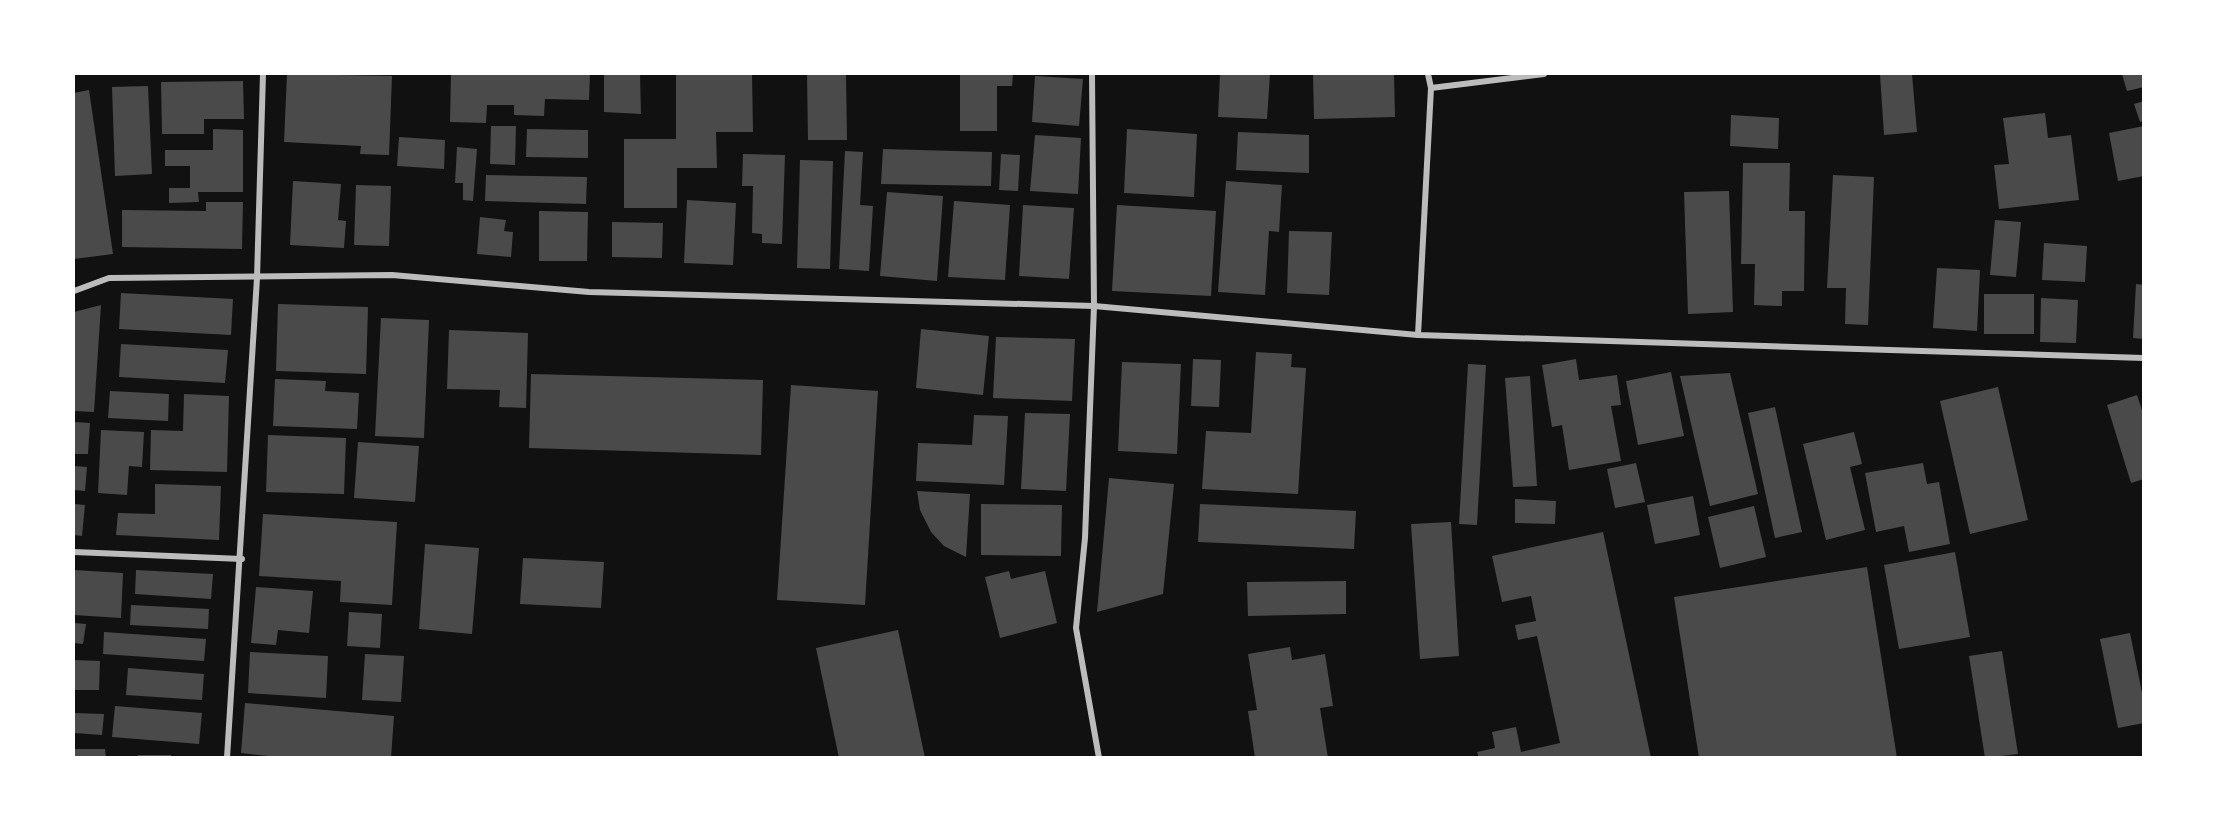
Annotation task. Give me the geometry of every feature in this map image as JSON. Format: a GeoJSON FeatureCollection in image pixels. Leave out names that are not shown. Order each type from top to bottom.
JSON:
{"type":"FeatureCollection","features":[{"type":"Feature","properties":{"kind":"street"},"geometry":{"type":"LineString","coordinates":[[227,758],[242,559],[257,278],[263,74]]}},
{"type":"Feature","properties":{"kind":"street"},"geometry":{"type":"LineString","coordinates":[[1092,74],[1094,306],[1085,538],[1076,628],[1099,758]]}},
{"type":"Feature","properties":{"kind":"street"},"geometry":{"type":"LineString","coordinates":[[1418,335],[1431,88],[1428,74]]}},
{"type":"Feature","properties":{"kind":"street"},"geometry":{"type":"LineString","coordinates":[[1431,88],[1544,74]]}},
{"type":"Feature","properties":{"kind":"street"},"geometry":{"type":"LineString","coordinates":[[74,291],[109,278],[392,275],[589,292],[1094,306],[1418,335],[2144,358]]}},
{"type":"Feature","properties":{"kind":"street"},"geometry":{"type":"LineString","coordinates":[[74,552],[242,559]]}},
{"type":"Feature","properties":{"kind":"building"},"geometry":{"type":"Polygon","coordinates":[[[287,74],[392,76],[389,155],[360,154],[361,146],[284,142],[287,74]]]}},
{"type":"Feature","properties":{"kind":"building"},"geometry":{"type":"Polygon","coordinates":[[[451,74],[590,74],[589,100],[545,99],[544,116],[514,115],[514,105],[487,105],[486,123],[450,122],[451,74]]]}},
{"type":"Feature","properties":{"kind":"building"},"geometry":{"type":"Polygon","coordinates":[[[604,74],[640,74],[641,114],[604,112],[604,74]]]}},
{"type":"Feature","properties":{"kind":"building"},"geometry":{"type":"Polygon","coordinates":[[[676,74],[752,74],[753,132],[716,132],[717,168],[677,168],[677,208],[624,208],[624,139],[676,139],[676,74]]]}},
{"type":"Feature","properties":{"kind":"building"},"geometry":{"type":"Polygon","coordinates":[[[807,74],[846,74],[847,140],[808,140],[807,74]]]}},
{"type":"Feature","properties":{"kind":"building"},"geometry":{"type":"Polygon","coordinates":[[[960,74],[1013,74],[1012,86],[997,86],[997,131],[960,131],[960,74]]]}},
{"type":"Feature","properties":{"kind":"building"},"geometry":{"type":"Polygon","coordinates":[[[1220,74],[1270,74],[1267,119],[1218,117],[1220,74]]]}},
{"type":"Feature","properties":{"kind":"building"},"geometry":{"type":"Polygon","coordinates":[[[1313,74],[1394,74],[1395,117],[1314,119],[1313,74]]]}},
{"type":"Feature","properties":{"kind":"building"},"geometry":{"type":"Polygon","coordinates":[[[1880,74],[1912,74],[1917,132],[1884,135],[1880,74]]]}},
{"type":"Feature","properties":{"kind":"building"},"geometry":{"type":"Polygon","coordinates":[[[2122,74],[2144,74],[2144,87],[2127,91],[2122,74]]]}},
{"type":"Feature","properties":{"kind":"building"},"geometry":{"type":"Polygon","coordinates":[[[1035,76],[1083,79],[1079,126],[1032,122],[1035,76]]]}},
{"type":"Feature","properties":{"kind":"building"},"geometry":{"type":"Polygon","coordinates":[[[243,81],[244,119],[204,119],[204,134],[162,134],[161,82],[243,81]]]}},
{"type":"Feature","properties":{"kind":"building"},"geometry":{"type":"Polygon","coordinates":[[[148,86],[152,174],[115,176],[112,87],[148,86]]]}},
{"type":"Feature","properties":{"kind":"building"},"geometry":{"type":"Polygon","coordinates":[[[89,90],[113,254],[74,259],[74,93],[89,90]]]}},
{"type":"Feature","properties":{"kind":"building"},"geometry":{"type":"Polygon","coordinates":[[[2144,101],[2144,121],[2140,122],[2134,104],[2144,101]]]}},
{"type":"Feature","properties":{"kind":"building"},"geometry":{"type":"Polygon","coordinates":[[[2045,113],[2048,138],[2071,135],[2079,200],[1999,209],[1994,165],[2009,164],[2003,118],[2045,113]]]}},
{"type":"Feature","properties":{"kind":"building"},"geometry":{"type":"Polygon","coordinates":[[[1731,115],[1779,118],[1778,149],[1730,146],[1731,115]]]}},
{"type":"Feature","properties":{"kind":"building"},"geometry":{"type":"Polygon","coordinates":[[[491,126],[516,126],[515,165],[490,164],[491,126]]]}},
{"type":"Feature","properties":{"kind":"building"},"geometry":{"type":"Polygon","coordinates":[[[2144,126],[2144,176],[2118,181],[2109,133],[2144,126]]]}},
{"type":"Feature","properties":{"kind":"building"},"geometry":{"type":"Polygon","coordinates":[[[213,129],[243,130],[243,192],[198,192],[199,202],[169,203],[169,188],[190,188],[190,166],[165,166],[165,150],[213,150],[213,129]]]}},
{"type":"Feature","properties":{"kind":"building"},"geometry":{"type":"Polygon","coordinates":[[[527,129],[588,130],[588,158],[526,157],[527,129]]]}},
{"type":"Feature","properties":{"kind":"building"},"geometry":{"type":"Polygon","coordinates":[[[1127,129],[1197,134],[1194,197],[1124,193],[1127,129]]]}},
{"type":"Feature","properties":{"kind":"building"},"geometry":{"type":"Polygon","coordinates":[[[1238,132],[1309,135],[1309,173],[1236,170],[1238,132]]]}},
{"type":"Feature","properties":{"kind":"building"},"geometry":{"type":"Polygon","coordinates":[[[1035,135],[1081,138],[1078,194],[1030,191],[1035,135]]]}},
{"type":"Feature","properties":{"kind":"building"},"geometry":{"type":"Polygon","coordinates":[[[399,137],[445,140],[444,169],[397,166],[399,137]]]}},
{"type":"Feature","properties":{"kind":"building"},"geometry":{"type":"Polygon","coordinates":[[[457,147],[477,149],[473,201],[463,200],[463,183],[455,183],[457,147]]]}},
{"type":"Feature","properties":{"kind":"building"},"geometry":{"type":"Polygon","coordinates":[[[883,149],[992,152],[991,186],[881,184],[883,149]]]}},
{"type":"Feature","properties":{"kind":"building"},"geometry":{"type":"Polygon","coordinates":[[[845,151],[863,152],[860,205],[873,206],[869,271],[839,269],[845,151]]]}},
{"type":"Feature","properties":{"kind":"building"},"geometry":{"type":"Polygon","coordinates":[[[743,154],[785,155],[782,244],[762,243],[762,234],[752,233],[753,186],[742,186],[743,154]]]}},
{"type":"Feature","properties":{"kind":"building"},"geometry":{"type":"Polygon","coordinates":[[[1001,154],[1020,155],[1018,191],[999,190],[1001,154]]]}},
{"type":"Feature","properties":{"kind":"building"},"geometry":{"type":"Polygon","coordinates":[[[800,160],[833,161],[830,269],[797,268],[800,160]]]}},
{"type":"Feature","properties":{"kind":"building"},"geometry":{"type":"Polygon","coordinates":[[[1743,163],[1790,163],[1789,211],[1805,211],[1804,291],[1782,291],[1782,306],[1754,305],[1755,264],[1741,264],[1743,163]]]}},
{"type":"Feature","properties":{"kind":"building"},"geometry":{"type":"Polygon","coordinates":[[[486,175],[587,177],[586,204],[485,201],[486,175]]]}},
{"type":"Feature","properties":{"kind":"building"},"geometry":{"type":"Polygon","coordinates":[[[1833,175],[1874,177],[1868,325],[1845,324],[1846,288],[1827,288],[1833,175]]]}},
{"type":"Feature","properties":{"kind":"building"},"geometry":{"type":"Polygon","coordinates":[[[293,181],[341,184],[338,220],[346,221],[344,248],[290,245],[293,181]]]}},
{"type":"Feature","properties":{"kind":"building"},"geometry":{"type":"Polygon","coordinates":[[[1226,181],[1282,185],[1279,232],[1269,231],[1265,295],[1218,292],[1226,181]]]}},
{"type":"Feature","properties":{"kind":"building"},"geometry":{"type":"Polygon","coordinates":[[[356,185],[391,186],[389,246],[354,245],[356,185]]]}},
{"type":"Feature","properties":{"kind":"building"},"geometry":{"type":"Polygon","coordinates":[[[1729,191],[1733,312],[1688,314],[1684,192],[1729,191]]]}},
{"type":"Feature","properties":{"kind":"building"},"geometry":{"type":"Polygon","coordinates":[[[887,192],[943,196],[937,281],[880,276],[887,192]]]}},
{"type":"Feature","properties":{"kind":"building"},"geometry":{"type":"Polygon","coordinates":[[[687,200],[736,203],[733,265],[684,263],[687,200]]]}},
{"type":"Feature","properties":{"kind":"building"},"geometry":{"type":"Polygon","coordinates":[[[954,201],[1010,205],[1005,280],[948,277],[954,201]]]}},
{"type":"Feature","properties":{"kind":"building"},"geometry":{"type":"Polygon","coordinates":[[[206,202],[243,202],[242,249],[122,247],[122,210],[206,211],[206,202]]]}},
{"type":"Feature","properties":{"kind":"building"},"geometry":{"type":"Polygon","coordinates":[[[1023,205],[1074,208],[1069,279],[1019,276],[1023,205]]]}},
{"type":"Feature","properties":{"kind":"building"},"geometry":{"type":"Polygon","coordinates":[[[1117,205],[1216,211],[1211,296],[1112,291],[1117,205]]]}},
{"type":"Feature","properties":{"kind":"building"},"geometry":{"type":"Polygon","coordinates":[[[539,211],[588,212],[587,261],[539,261],[539,211]]]}},
{"type":"Feature","properties":{"kind":"building"},"geometry":{"type":"Polygon","coordinates":[[[480,217],[506,220],[504,231],[513,232],[511,257],[477,254],[480,217]]]}},
{"type":"Feature","properties":{"kind":"building"},"geometry":{"type":"Polygon","coordinates":[[[1995,220],[2021,222],[2016,277],[1990,275],[1995,220]]]}},
{"type":"Feature","properties":{"kind":"building"},"geometry":{"type":"Polygon","coordinates":[[[612,222],[663,223],[662,258],[612,257],[612,222]]]}},
{"type":"Feature","properties":{"kind":"building"},"geometry":{"type":"Polygon","coordinates":[[[1289,231],[1332,232],[1329,295],[1287,293],[1289,231]]]}},
{"type":"Feature","properties":{"kind":"building"},"geometry":{"type":"Polygon","coordinates":[[[2044,243],[2087,246],[2085,282],[2042,280],[2044,243]]]}},
{"type":"Feature","properties":{"kind":"building"},"geometry":{"type":"Polygon","coordinates":[[[1937,268],[1980,270],[1977,331],[1933,328],[1937,268]]]}},
{"type":"Feature","properties":{"kind":"building"},"geometry":{"type":"Polygon","coordinates":[[[2136,284],[2144,285],[2144,339],[2133,338],[2136,284]]]}},
{"type":"Feature","properties":{"kind":"building"},"geometry":{"type":"Polygon","coordinates":[[[121,293],[233,299],[231,335],[119,329],[121,293]]]}},
{"type":"Feature","properties":{"kind":"building"},"geometry":{"type":"Polygon","coordinates":[[[1984,294],[2034,294],[2034,334],[1984,334],[1984,294]]]}},
{"type":"Feature","properties":{"kind":"building"},"geometry":{"type":"Polygon","coordinates":[[[2041,298],[2078,300],[2076,343],[2040,342],[2041,298]]]}},
{"type":"Feature","properties":{"kind":"building"},"geometry":{"type":"Polygon","coordinates":[[[278,304],[368,307],[366,374],[276,371],[278,304]]]}},
{"type":"Feature","properties":{"kind":"building"},"geometry":{"type":"Polygon","coordinates":[[[101,305],[94,412],[74,411],[74,312],[101,305]]]}},
{"type":"Feature","properties":{"kind":"building"},"geometry":{"type":"Polygon","coordinates":[[[381,318],[429,320],[424,438],[375,436],[381,318]]]}},
{"type":"Feature","properties":{"kind":"building"},"geometry":{"type":"Polygon","coordinates":[[[921,329],[989,336],[983,395],[916,388],[921,329]]]}},
{"type":"Feature","properties":{"kind":"building"},"geometry":{"type":"Polygon","coordinates":[[[449,330],[528,333],[526,408],[499,407],[500,390],[447,389],[449,330]]]}},
{"type":"Feature","properties":{"kind":"building"},"geometry":{"type":"Polygon","coordinates":[[[996,337],[1075,339],[1072,401],[993,398],[996,337]]]}},
{"type":"Feature","properties":{"kind":"building"},"geometry":{"type":"Polygon","coordinates":[[[121,344],[228,350],[225,383],[119,377],[121,344]]]}},
{"type":"Feature","properties":{"kind":"building"},"geometry":{"type":"Polygon","coordinates":[[[1256,352],[1292,354],[1291,367],[1306,368],[1298,494],[1202,489],[1206,431],[1251,433],[1256,352]]]}},
{"type":"Feature","properties":{"kind":"building"},"geometry":{"type":"Polygon","coordinates":[[[1193,359],[1221,360],[1219,407],[1191,406],[1193,359]]]}},
{"type":"Feature","properties":{"kind":"building"},"geometry":{"type":"Polygon","coordinates":[[[1576,359],[1579,380],[1617,375],[1621,405],[1611,406],[1621,461],[1569,470],[1562,425],[1552,427],[1542,365],[1576,359]]]}},
{"type":"Feature","properties":{"kind":"building"},"geometry":{"type":"Polygon","coordinates":[[[1122,362],[1181,364],[1177,454],[1118,451],[1122,362]]]}},
{"type":"Feature","properties":{"kind":"building"},"geometry":{"type":"Polygon","coordinates":[[[1468,364],[1486,365],[1477,525],[1459,524],[1468,364]]]}},
{"type":"Feature","properties":{"kind":"building"},"geometry":{"type":"Polygon","coordinates":[[[1671,372],[1684,436],[1638,445],[1626,381],[1671,372]]]}},
{"type":"Feature","properties":{"kind":"building"},"geometry":{"type":"Polygon","coordinates":[[[1730,373],[1758,494],[1710,506],[1680,376],[1730,373]]]}},
{"type":"Feature","properties":{"kind":"building"},"geometry":{"type":"Polygon","coordinates":[[[531,374],[763,380],[761,455],[529,448],[531,374]]]}},
{"type":"Feature","properties":{"kind":"building"},"geometry":{"type":"Polygon","coordinates":[[[1530,376],[1537,486],[1513,487],[1505,378],[1530,376]]]}},
{"type":"Feature","properties":{"kind":"building"},"geometry":{"type":"Polygon","coordinates":[[[275,379],[326,381],[325,391],[359,393],[357,429],[273,426],[275,379]]]}},
{"type":"Feature","properties":{"kind":"building"},"geometry":{"type":"Polygon","coordinates":[[[791,385],[878,391],[865,605],[777,600],[791,385]]]}},
{"type":"Feature","properties":{"kind":"building"},"geometry":{"type":"Polygon","coordinates":[[[1998,387],[2028,520],[1970,534],[1940,401],[1998,387]]]}},
{"type":"Feature","properties":{"kind":"building"},"geometry":{"type":"Polygon","coordinates":[[[110,391],[169,394],[168,421],[108,418],[110,391]]]}},
{"type":"Feature","properties":{"kind":"building"},"geometry":{"type":"Polygon","coordinates":[[[184,394],[229,396],[227,472],[150,470],[151,430],[183,431],[184,394]]]}},
{"type":"Feature","properties":{"kind":"building"},"geometry":{"type":"Polygon","coordinates":[[[2137,395],[2144,416],[2144,479],[2131,483],[2107,405],[2137,395]]]}},
{"type":"Feature","properties":{"kind":"building"},"geometry":{"type":"Polygon","coordinates":[[[1775,407],[1802,532],[1775,538],[1748,413],[1775,407]]]}},
{"type":"Feature","properties":{"kind":"building"},"geometry":{"type":"Polygon","coordinates":[[[1025,413],[1070,414],[1066,491],[1021,489],[1025,413]]]}},
{"type":"Feature","properties":{"kind":"building"},"geometry":{"type":"Polygon","coordinates":[[[974,415],[1008,416],[1004,485],[916,481],[918,443],[972,445],[974,415]]]}},
{"type":"Feature","properties":{"kind":"building"},"geometry":{"type":"Polygon","coordinates":[[[74,422],[90,423],[88,454],[74,454],[74,422]]]}},
{"type":"Feature","properties":{"kind":"building"},"geometry":{"type":"Polygon","coordinates":[[[101,430],[144,432],[142,467],[129,466],[127,495],[98,493],[101,430]]]}},
{"type":"Feature","properties":{"kind":"building"},"geometry":{"type":"Polygon","coordinates":[[[1854,432],[1862,464],[1850,467],[1865,530],[1826,540],[1803,444],[1854,432]]]}},
{"type":"Feature","properties":{"kind":"building"},"geometry":{"type":"Polygon","coordinates":[[[268,435],[346,438],[344,494],[266,492],[268,435]]]}},
{"type":"Feature","properties":{"kind":"building"},"geometry":{"type":"Polygon","coordinates":[[[358,442],[419,446],[415,502],[354,498],[358,442]]]}},
{"type":"Feature","properties":{"kind":"building"},"geometry":{"type":"Polygon","coordinates":[[[1636,463],[1645,502],[1615,508],[1607,469],[1636,463]]]}},
{"type":"Feature","properties":{"kind":"building"},"geometry":{"type":"Polygon","coordinates":[[[1923,463],[1927,484],[1939,482],[1950,544],[1909,552],[1904,526],[1876,532],[1865,473],[1923,463]]]}},
{"type":"Feature","properties":{"kind":"building"},"geometry":{"type":"Polygon","coordinates":[[[74,466],[87,467],[85,491],[74,490],[74,466]]]}},
{"type":"Feature","properties":{"kind":"building"},"geometry":{"type":"Polygon","coordinates":[[[1109,478],[1174,484],[1163,594],[1097,612],[1109,478]]]}},
{"type":"Feature","properties":{"kind":"building"},"geometry":{"type":"Polygon","coordinates":[[[155,484],[221,486],[219,540],[116,535],[118,513],[155,514],[155,484]]]}},
{"type":"Feature","properties":{"kind":"building"},"geometry":{"type":"Polygon","coordinates":[[[917,491],[970,494],[966,557],[944,546],[931,532],[920,510],[917,491]]]}},
{"type":"Feature","properties":{"kind":"building"},"geometry":{"type":"Polygon","coordinates":[[[1693,496],[1700,535],[1655,544],[1647,505],[1693,496]]]}},
{"type":"Feature","properties":{"kind":"building"},"geometry":{"type":"Polygon","coordinates":[[[1515,499],[1556,501],[1555,524],[1515,523],[1515,499]]]}},
{"type":"Feature","properties":{"kind":"building"},"geometry":{"type":"Polygon","coordinates":[[[74,504],[85,505],[82,536],[74,535],[74,504]]]}},
{"type":"Feature","properties":{"kind":"building"},"geometry":{"type":"Polygon","coordinates":[[[981,504],[1062,505],[1061,556],[981,555],[981,504]]]}},
{"type":"Feature","properties":{"kind":"building"},"geometry":{"type":"Polygon","coordinates":[[[1200,504],[1356,511],[1354,549],[1198,542],[1200,504]]]}},
{"type":"Feature","properties":{"kind":"building"},"geometry":{"type":"Polygon","coordinates":[[[1754,506],[1766,557],[1720,568],[1708,517],[1754,506]]]}},
{"type":"Feature","properties":{"kind":"building"},"geometry":{"type":"Polygon","coordinates":[[[263,514],[397,522],[392,605],[340,602],[341,581],[259,576],[263,514]]]}},
{"type":"Feature","properties":{"kind":"building"},"geometry":{"type":"Polygon","coordinates":[[[1451,522],[1459,656],[1420,659],[1411,524],[1451,522]]]}},
{"type":"Feature","properties":{"kind":"building"},"geometry":{"type":"Polygon","coordinates":[[[1603,532],[1651,758],[1479,758],[1477,752],[1495,748],[1492,732],[1516,727],[1521,752],[1560,743],[1537,636],[1518,640],[1515,625],[1536,621],[1531,596],[1502,602],[1492,556],[1603,532]]]}},
{"type":"Feature","properties":{"kind":"building"},"geometry":{"type":"Polygon","coordinates":[[[425,544],[479,548],[472,634],[419,629],[425,544]]]}},
{"type":"Feature","properties":{"kind":"building"},"geometry":{"type":"Polygon","coordinates":[[[1955,552],[1970,637],[1899,649],[1884,565],[1955,552]]]}},
{"type":"Feature","properties":{"kind":"building"},"geometry":{"type":"Polygon","coordinates":[[[523,558],[604,562],[601,608],[520,604],[523,558]]]}},
{"type":"Feature","properties":{"kind":"building"},"geometry":{"type":"Polygon","coordinates":[[[1867,567],[1897,758],[1699,758],[1674,597],[1867,567]]]}},
{"type":"Feature","properties":{"kind":"building"},"geometry":{"type":"Polygon","coordinates":[[[74,570],[123,573],[121,618],[74,615],[74,570]]]}},
{"type":"Feature","properties":{"kind":"building"},"geometry":{"type":"Polygon","coordinates":[[[136,570],[213,574],[211,599],[135,594],[136,570]]]}},
{"type":"Feature","properties":{"kind":"building"},"geometry":{"type":"Polygon","coordinates":[[[1009,571],[1011,579],[1045,571],[1057,623],[1000,638],[985,577],[1009,571]]]}},
{"type":"Feature","properties":{"kind":"building"},"geometry":{"type":"Polygon","coordinates":[[[1346,581],[1346,614],[1248,616],[1247,582],[1346,581]]]}},
{"type":"Feature","properties":{"kind":"building"},"geometry":{"type":"Polygon","coordinates":[[[256,587],[313,591],[309,633],[278,630],[276,645],[251,643],[256,587]]]}},
{"type":"Feature","properties":{"kind":"building"},"geometry":{"type":"Polygon","coordinates":[[[131,605],[209,609],[208,629],[130,625],[131,605]]]}},
{"type":"Feature","properties":{"kind":"building"},"geometry":{"type":"Polygon","coordinates":[[[349,612],[382,614],[380,648],[347,646],[349,612]]]}},
{"type":"Feature","properties":{"kind":"building"},"geometry":{"type":"Polygon","coordinates":[[[74,623],[86,624],[83,644],[74,643],[74,623]]]}},
{"type":"Feature","properties":{"kind":"building"},"geometry":{"type":"Polygon","coordinates":[[[898,630],[925,758],[839,758],[816,648],[898,630]]]}},
{"type":"Feature","properties":{"kind":"building"},"geometry":{"type":"Polygon","coordinates":[[[104,632],[206,639],[204,661],[103,654],[104,632]]]}},
{"type":"Feature","properties":{"kind":"building"},"geometry":{"type":"Polygon","coordinates":[[[2130,633],[2144,703],[2144,723],[2118,728],[2100,639],[2130,633]]]}},
{"type":"Feature","properties":{"kind":"building"},"geometry":{"type":"Polygon","coordinates":[[[1290,647],[1292,660],[1325,654],[1333,706],[1320,708],[1328,758],[1255,758],[1248,711],[1257,710],[1248,654],[1290,647]]]}},
{"type":"Feature","properties":{"kind":"building"},"geometry":{"type":"Polygon","coordinates":[[[2002,651],[2018,754],[1985,758],[1969,656],[2002,651]]]}},
{"type":"Feature","properties":{"kind":"building"},"geometry":{"type":"Polygon","coordinates":[[[250,652],[328,656],[326,698],[248,693],[250,652]]]}},
{"type":"Feature","properties":{"kind":"building"},"geometry":{"type":"Polygon","coordinates":[[[365,654],[404,656],[401,702],[362,700],[365,654]]]}},
{"type":"Feature","properties":{"kind":"building"},"geometry":{"type":"Polygon","coordinates":[[[74,660],[100,661],[99,690],[74,690],[74,660]]]}},
{"type":"Feature","properties":{"kind":"building"},"geometry":{"type":"Polygon","coordinates":[[[128,668],[204,674],[202,700],[126,695],[128,668]]]}},
{"type":"Feature","properties":{"kind":"building"},"geometry":{"type":"Polygon","coordinates":[[[245,703],[394,716],[391,758],[287,758],[241,753],[245,703]]]}},
{"type":"Feature","properties":{"kind":"building"},"geometry":{"type":"Polygon","coordinates":[[[115,706],[202,713],[199,744],[112,737],[115,706]]]}},
{"type":"Feature","properties":{"kind":"building"},"geometry":{"type":"Polygon","coordinates":[[[74,713],[104,714],[102,735],[74,733],[74,713]]]}},
{"type":"Feature","properties":{"kind":"building"},"geometry":{"type":"Polygon","coordinates":[[[74,749],[105,749],[106,758],[74,758],[74,749]]]}},
{"type":"Feature","properties":{"kind":"building"},"geometry":{"type":"Polygon","coordinates":[[[138,755],[171,755],[171,758],[137,758],[138,755]]]}}]}
